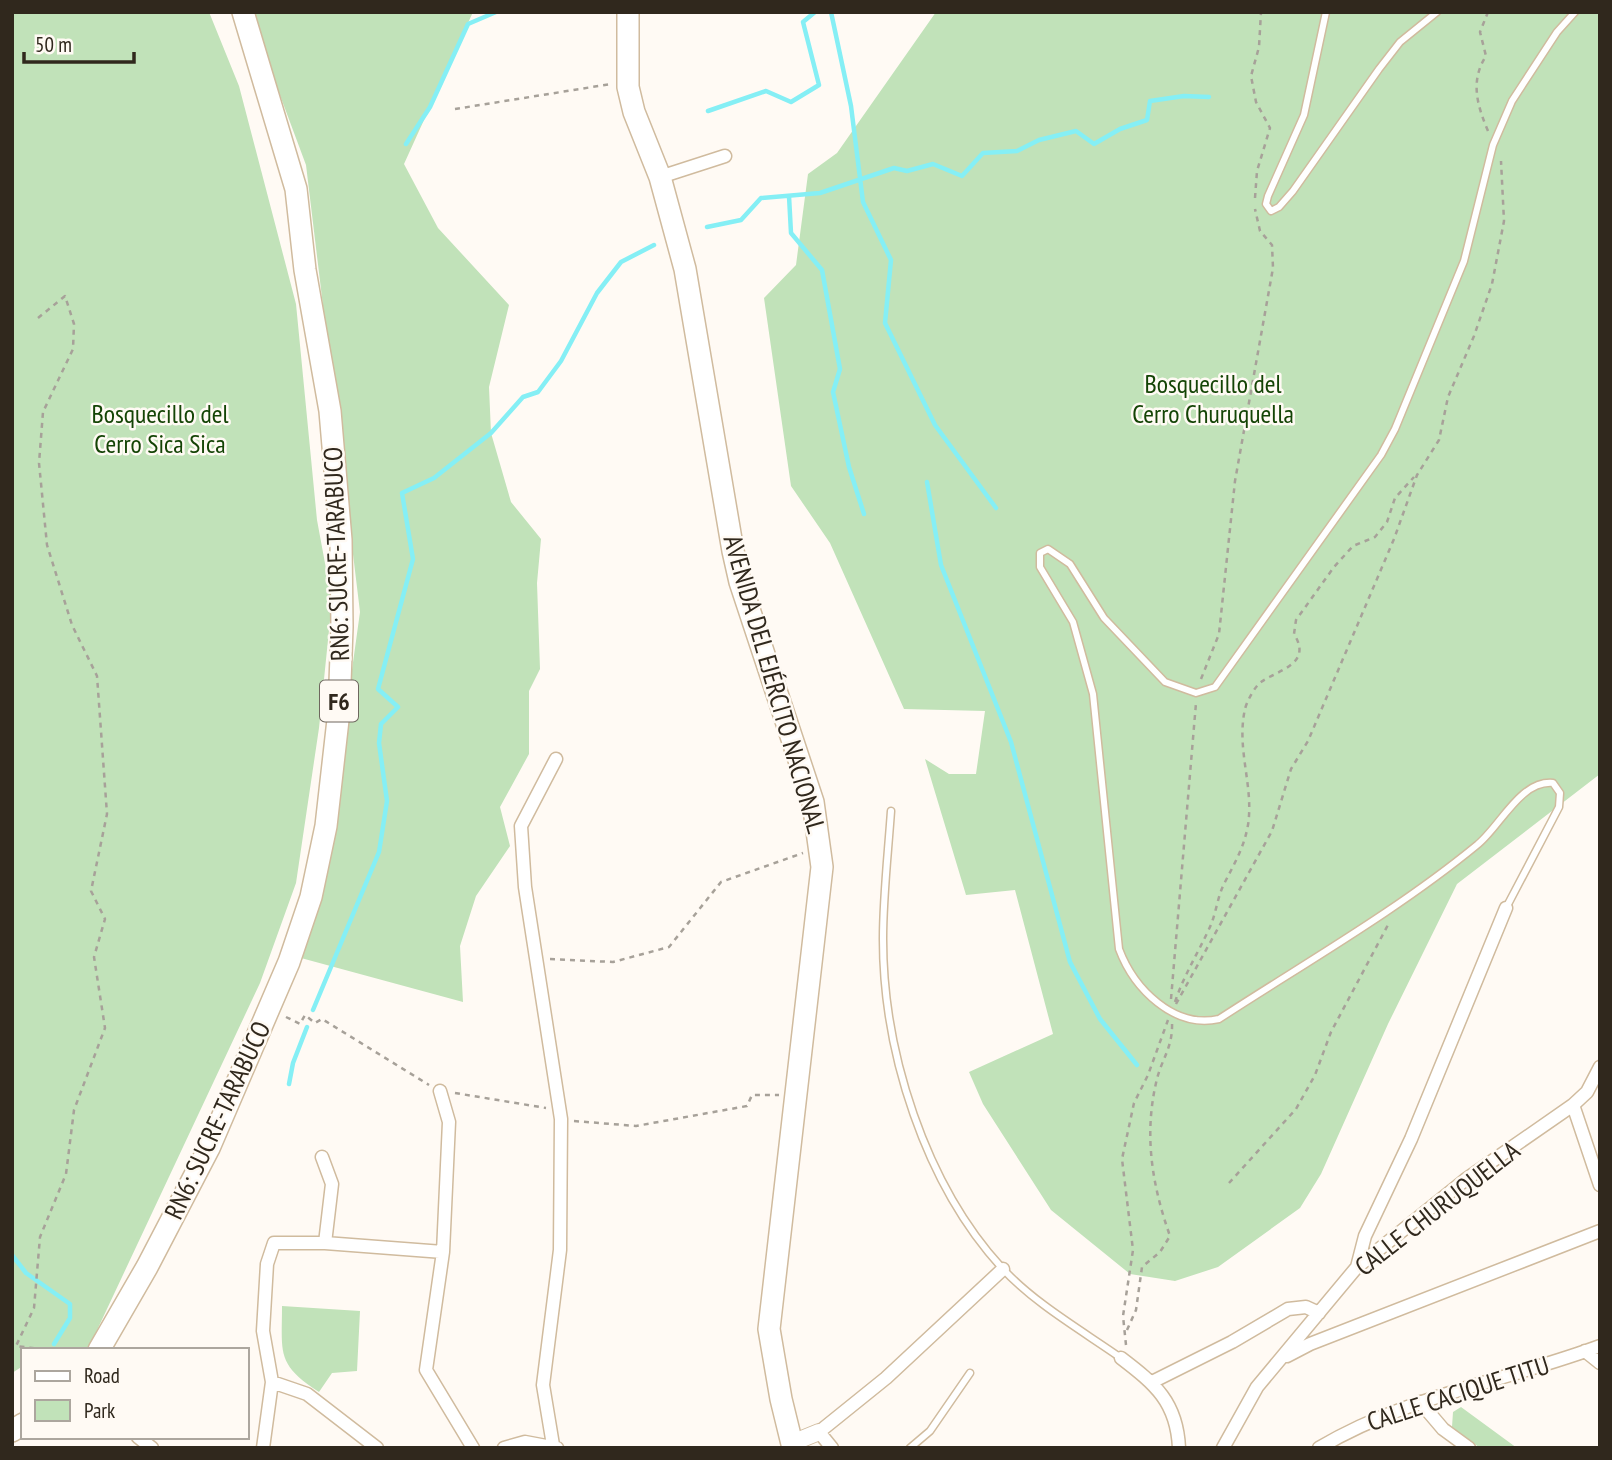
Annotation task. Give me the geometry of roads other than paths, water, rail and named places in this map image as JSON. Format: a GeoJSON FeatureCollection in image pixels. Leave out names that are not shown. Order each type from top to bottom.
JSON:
{"type":"FeatureCollection","features":[{"type":"Feature","properties":{"kind":"main road","name":"RN6: SUCRE-TARABUCO"},"geometry":{"type":"LineString","coordinates":[[100,1348],[147,1267],[209,1148],[269,1008],[312,897],[326,826],[339,711],[341,540],[330,411],[305,270],[296,189],[243,12]]}},
{"type":"Feature","properties":{"kind":"main road","name":"AVENIDA DEL EJÉRCITO NACIONAL"},"geometry":{"type":"LineString","coordinates":[[628,12],[628,82],[634,112],[660,177],[685,269],[740,582],[813,802],[821,846],[822,867],[805,999],[798,1094],[769,1329],[781,1399],[793,1446]]}},
{"type":"Feature","properties":{"kind":"street"},"geometry":{"type":"LineString","coordinates":[[660,177],[724,156]]}},
{"type":"Feature","properties":{"kind":"street"},"geometry":{"type":"LineString","coordinates":[[504,1448],[525,1442],[555,1447],[543,1385],[560,1250],[560,1115],[525,887],[521,826],[556,759]]}},
{"type":"Feature","properties":{"kind":"street"},"geometry":{"type":"LineString","coordinates":[[1357,1267],[1364,1236],[1417,1126],[1506,908]]}},
{"type":"Feature","properties":{"kind":"street","name":"CALLE CHURUQUELLA"},"geometry":{"type":"LineString","coordinates":[[1223,1448],[1257,1387],[1357,1267],[1465,1180],[1573,1105],[1587,1092],[1600,1067]]}},
{"type":"Feature","properties":{"kind":"street"},"geometry":{"type":"LineString","coordinates":[[440,1091],[449,1122],[443,1252],[426,1370],[473,1448]]}},
{"type":"Feature","properties":{"kind":"street"},"geometry":{"type":"LineString","coordinates":[[1573,1105],[1600,1185]]}},
{"type":"Feature","properties":{"kind":"street"},"geometry":{"type":"LineString","coordinates":[[322,1157],[332,1184],[325,1243]]}},
{"type":"Feature","properties":{"kind":"street"},"geometry":{"type":"LineString","coordinates":[[1281,1360],[1310,1344],[1459,1289],[1600,1231]]}},
{"type":"Feature","properties":{"kind":"street"},"geometry":{"type":"LineString","coordinates":[[263,1448],[272,1382],[263,1331],[267,1264],[274,1243],[325,1243],[443,1252]]}},
{"type":"Feature","properties":{"kind":"street"},"geometry":{"type":"LineString","coordinates":[[793,1446],[819,1432],[887,1378],[1003,1269]]}},
{"type":"Feature","properties":{"kind":"street"},"geometry":{"type":"LineString","coordinates":[[1152,1382],[1232,1342],[1288,1309],[1306,1307],[1319,1313]]}},
{"type":"Feature","properties":{"kind":"street","name":"CALLE CACIQUE TITU"},"geometry":{"type":"LineString","coordinates":[[1319,1448],[1358,1425],[1420,1402],[1600,1346]]}},
{"type":"Feature","properties":{"kind":"street"},"geometry":{"type":"LineString","coordinates":[[1586,1352],[1600,1363]]}},
{"type":"Feature","properties":{"kind":"street"},"geometry":{"type":"LineString","coordinates":[[1121,1358],[1152,1382],[1173,1410],[1178,1426],[1179,1448]]}},
{"type":"Feature","properties":{"kind":"street"},"geometry":{"type":"LineString","coordinates":[[272,1382],[306,1394],[377,1448]]}},
{"type":"Feature","properties":{"kind":"street"},"geometry":{"type":"LineString","coordinates":[[1420,1402],[1444,1429],[1469,1448]]}},
{"type":"Feature","properties":{"kind":"street"},"geometry":{"type":"LineString","coordinates":[[819,1432],[832,1448]]}},
{"type":"Feature","properties":{"kind":"lane"},"geometry":{"type":"LineString","coordinates":[[1326,12],[1304,115],[1268,196],[1266,204],[1271,211],[1279,207],[1293,191],[1393,51],[1437,12]]}},
{"type":"Feature","properties":{"kind":"lane"},"geometry":{"type":"LineString","coordinates":[[1506,908],[1559,807],[1560,793],[1553,783],[1541,782],[1530,789],[1486,838],[1450,867],[1219,1019],[1201,1023],[1171,1013],[1130,974],[1119,949],[1093,694],[1073,622],[1040,567],[1041,554],[1048,549],[1070,564],[1104,618],[1165,682],[1196,692],[1215,687],[1381,455],[1395,429],[1464,261],[1493,145],[1512,101],[1557,32],[1575,12]]}},
{"type":"Feature","properties":{"kind":"lane"},"geometry":{"type":"LineString","coordinates":[[891,811],[883,939],[888,1023],[938,1178],[1003,1269],[1121,1358]]}},
{"type":"Feature","properties":{"kind":"lane"},"geometry":{"type":"LineString","coordinates":[[910,1448],[930,1431],[970,1373]]}},
{"type":"Feature","properties":{"kind":"waterway"},"geometry":{"type":"LineString","coordinates":[[406,144],[430,107],[468,24],[496,12]]}},
{"type":"Feature","properties":{"kind":"waterway"},"geometry":{"type":"LineString","coordinates":[[708,111],[766,91],[791,102],[819,85],[803,22],[815,12]]}},
{"type":"Feature","properties":{"kind":"waterway"},"geometry":{"type":"LineString","coordinates":[[831,12],[851,106],[863,202],[891,260],[885,323],[935,425],[996,508]]}},
{"type":"Feature","properties":{"kind":"waterway"},"geometry":{"type":"LineString","coordinates":[[707,227],[741,220],[761,198],[820,193],[894,168],[907,171],[933,164],[962,176],[983,153],[1017,151],[1039,140],[1076,131],[1094,144],[1120,129],[1147,120],[1150,101],[1184,96],[1209,97]]}},
{"type":"Feature","properties":{"kind":"waterway"},"geometry":{"type":"LineString","coordinates":[[789,196],[791,233],[822,270],[840,369],[833,392],[849,467],[864,514]]}},
{"type":"Feature","properties":{"kind":"waterway"},"geometry":{"type":"LineString","coordinates":[[313,1010],[379,852],[387,801],[379,743],[381,724],[398,707],[378,689],[413,559],[402,493],[434,478],[491,433],[523,397],[538,392],[561,361],[597,293],[621,262],[654,245]]}},
{"type":"Feature","properties":{"kind":"waterway"},"geometry":{"type":"LineString","coordinates":[[927,482],[941,565],[1011,742],[1070,962],[1100,1019],[1137,1065]]}},
{"type":"Feature","properties":{"kind":"waterway"},"geometry":{"type":"LineString","coordinates":[[289,1084],[293,1063],[307,1027]]}},
{"type":"Feature","properties":{"kind":"waterway"},"geometry":{"type":"LineString","coordinates":[[12,1255],[26,1273],[70,1304],[70,1318],[54,1344]]}},
{"type":"Feature","properties":{"kind":"park label","name":"Bosquecillo del Cerro Churuquella"},"geometry":{"type":"Point","coordinates":[1213,398]}},
{"type":"Feature","properties":{"kind":"park label","name":"Bosquecillo del Cerro Sica Sica"},"geometry":{"type":"Point","coordinates":[160,428]}}]}
